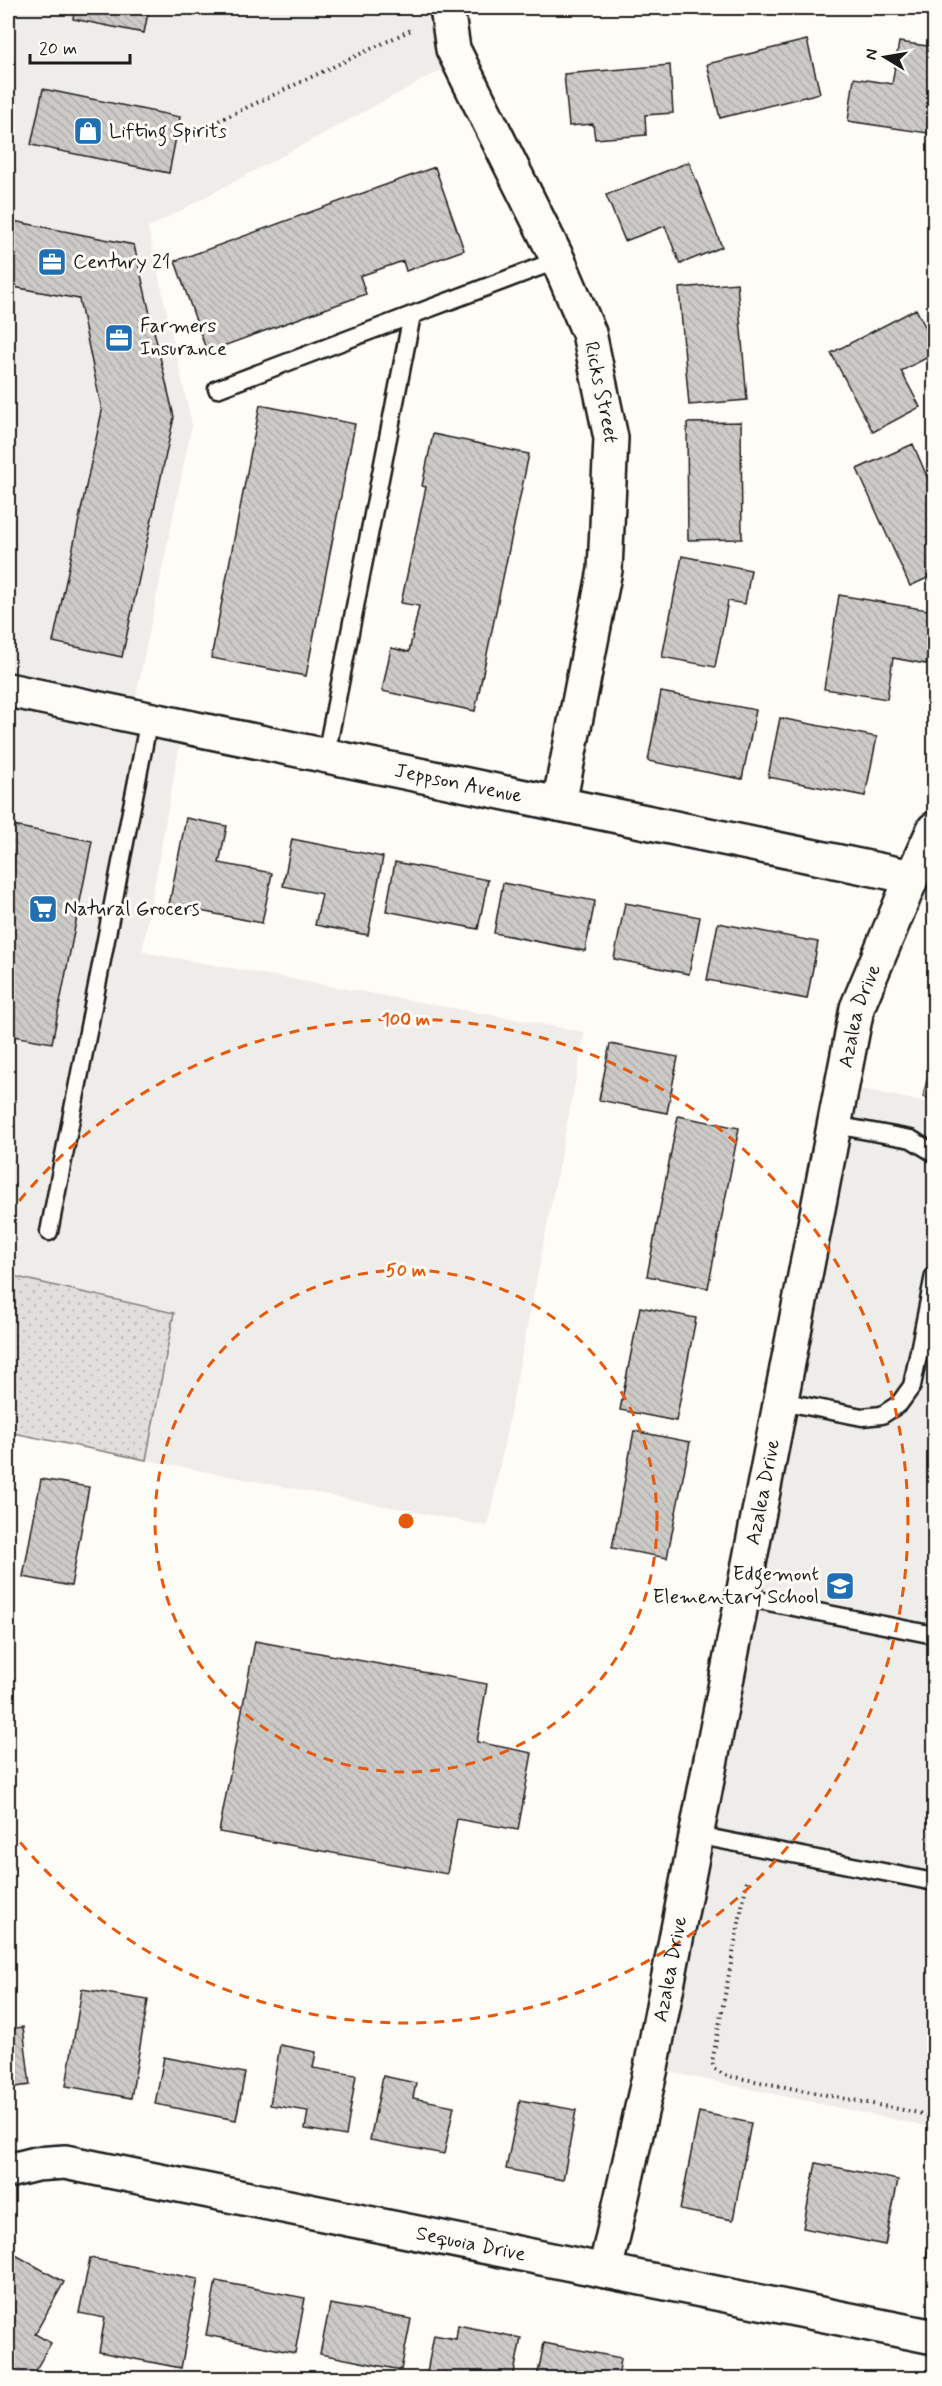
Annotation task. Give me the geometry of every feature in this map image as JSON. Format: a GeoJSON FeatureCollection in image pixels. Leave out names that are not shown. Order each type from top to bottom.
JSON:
{"type":"FeatureCollection","features":[{"type":"Feature","properties":{"kind":"street","name":"Ricks Street"},"geometry":{"type":"LineString","coordinates":[[453,8],[453,50],[558,260],[589,333],[611,438],[605,570],[559,804]]}},
{"type":"Feature","properties":{"kind":"street","name":"Jeppson Avenue"},"geometry":{"type":"LineString","coordinates":[[8,690],[912,877]]}},
{"type":"Feature","properties":{"kind":"street","name":"Azalea Drive"},"geometry":{"type":"LineString","coordinates":[[605,2271],[651,2068],[857,1008],[934,829]]}},
{"type":"Feature","properties":{"kind":"street","name":"Sequoia Drive"},"geometry":{"type":"LineString","coordinates":[[8,2170],[36,2164],[65,2162],[934,2337]]}},
{"type":"Feature","properties":{"kind":"lane"},"geometry":{"type":"LineString","coordinates":[[217,389],[558,260]]}},
{"type":"Feature","properties":{"kind":"lane"},"geometry":{"type":"LineString","coordinates":[[326,755],[412,315]]}},
{"type":"Feature","properties":{"kind":"lane"},"geometry":{"type":"LineString","coordinates":[[49,1232],[148,719]]}},
{"type":"Feature","properties":{"kind":"lane"},"geometry":{"type":"LineString","coordinates":[[835,1125],[911,1139],[934,1153]]}},
{"type":"Feature","properties":{"kind":"lane"},"geometry":{"type":"LineString","coordinates":[[781,1401],[862,1417],[882,1415],[899,1404],[912,1386],[934,1275]]}},
{"type":"Feature","properties":{"kind":"lane"},"geometry":{"type":"LineString","coordinates":[[743,1597],[934,1635]]}},
{"type":"Feature","properties":{"kind":"lane"},"geometry":{"type":"LineString","coordinates":[[696,1835],[934,1882]]}},
{"type":"Feature","properties":{"kind":"path"},"geometry":{"type":"LineString","coordinates":[[197,131],[413,29]]}},
{"type":"Feature","properties":{"kind":"path"},"geometry":{"type":"LineString","coordinates":[[747,1881],[712,2061],[715,2069],[724,2075],[934,2116]]}},
{"type":"Feature","properties":{"kind":"shaded area"},"geometry":{"type":"Polygon","coordinates":[[[8,8],[447,8],[458,61],[148,228],[192,425],[132,715],[183,726],[142,952],[585,1032],[488,1526],[146,1460],[174,1313],[8,1279],[8,8]]]}},
{"type":"Feature","properties":{"kind":"shaded area","name":"Edgemont Elementary School"},"geometry":{"type":"Polygon","coordinates":[[[842,1085],[934,1104],[934,2128],[651,2068],[842,1085]]]}},
{"type":"Feature","properties":{"kind":"shaded area"},"geometry":{"type":"Polygon","coordinates":[[[8,1275],[174,1313],[146,1460],[8,1432],[8,1275]]]}},
{"type":"Feature","properties":{"kind":"building"},"geometry":{"type":"Polygon","coordinates":[[[75,8],[149,8],[144,33],[73,19],[75,8]]]}},
{"type":"Feature","properties":{"kind":"building"},"geometry":{"type":"Polygon","coordinates":[[[807,40],[820,93],[720,118],[707,64],[807,40]]]}},
{"type":"Feature","properties":{"kind":"building"},"geometry":{"type":"Polygon","coordinates":[[[899,42],[934,47],[934,134],[848,121],[854,78],[892,84],[899,42]]]}},
{"type":"Feature","properties":{"kind":"building"},"geometry":{"type":"Polygon","coordinates":[[[670,65],[673,113],[645,115],[646,135],[595,139],[593,124],[569,126],[564,74],[670,65]]]}},
{"type":"Feature","properties":{"kind":"building"},"geometry":{"type":"Polygon","coordinates":[[[43,89],[180,117],[169,173],[31,145],[43,89]]]}},
{"type":"Feature","properties":{"kind":"building"},"geometry":{"type":"Polygon","coordinates":[[[689,162],[722,247],[680,264],[665,226],[625,241],[606,195],[689,162]]]}},
{"type":"Feature","properties":{"kind":"building"},"geometry":{"type":"Polygon","coordinates":[[[435,167],[464,250],[406,271],[403,261],[360,276],[366,294],[207,352],[175,261],[435,167]]]}},
{"type":"Feature","properties":{"kind":"building"},"geometry":{"type":"Polygon","coordinates":[[[8,220],[134,245],[174,417],[122,657],[53,642],[102,411],[79,299],[8,286],[8,220]]]}},
{"type":"Feature","properties":{"kind":"building"},"geometry":{"type":"Polygon","coordinates":[[[737,283],[747,400],[689,405],[679,288],[737,283]]]}},
{"type":"Feature","properties":{"kind":"building"},"geometry":{"type":"Polygon","coordinates":[[[916,309],[934,344],[934,354],[901,371],[920,407],[873,432],[831,353],[916,309]]]}},
{"type":"Feature","properties":{"kind":"building"},"geometry":{"type":"Polygon","coordinates":[[[260,405],[355,424],[306,676],[211,658],[260,405]]]}},
{"type":"Feature","properties":{"kind":"building"},"geometry":{"type":"Polygon","coordinates":[[[741,422],[742,539],[688,540],[687,423],[741,422]]]}},
{"type":"Feature","properties":{"kind":"building"},"geometry":{"type":"Polygon","coordinates":[[[433,434],[529,454],[475,711],[382,691],[391,648],[409,652],[419,606],[401,603],[426,487],[422,486],[433,434]]]}},
{"type":"Feature","properties":{"kind":"building"},"geometry":{"type":"Polygon","coordinates":[[[913,444],[934,493],[934,575],[910,586],[857,469],[913,444]]]}},
{"type":"Feature","properties":{"kind":"building"},"geometry":{"type":"Polygon","coordinates":[[[682,556],[751,570],[745,604],[728,601],[715,667],[662,657],[682,556]]]}},
{"type":"Feature","properties":{"kind":"building"},"geometry":{"type":"Polygon","coordinates":[[[839,595],[934,611],[926,664],[893,658],[887,699],[824,689],[839,595]]]}},
{"type":"Feature","properties":{"kind":"building"},"geometry":{"type":"Polygon","coordinates":[[[661,692],[756,710],[742,779],[648,761],[661,692]]]}},
{"type":"Feature","properties":{"kind":"building"},"geometry":{"type":"Polygon","coordinates":[[[780,718],[877,737],[865,796],[768,777],[780,718]]]}},
{"type":"Feature","properties":{"kind":"building"},"geometry":{"type":"Polygon","coordinates":[[[186,818],[227,826],[219,863],[272,873],[262,923],[169,905],[186,818]]]}},
{"type":"Feature","properties":{"kind":"building","name":"Natural Grocers"},"geometry":{"type":"Polygon","coordinates":[[[8,825],[92,841],[52,1043],[8,1035],[8,825]]]}},
{"type":"Feature","properties":{"kind":"building"},"geometry":{"type":"Polygon","coordinates":[[[292,839],[383,857],[368,935],[315,925],[322,894],[283,886],[292,839]]]}},
{"type":"Feature","properties":{"kind":"building"},"geometry":{"type":"Polygon","coordinates":[[[395,862],[488,880],[478,929],[386,911],[395,862]]]}},
{"type":"Feature","properties":{"kind":"building"},"geometry":{"type":"Polygon","coordinates":[[[503,883],[595,901],[585,951],[494,933],[503,883]]]}},
{"type":"Feature","properties":{"kind":"building"},"geometry":{"type":"Polygon","coordinates":[[[625,903],[700,917],[689,974],[614,959],[625,903]]]}},
{"type":"Feature","properties":{"kind":"building"},"geometry":{"type":"Polygon","coordinates":[[[718,923],[818,942],[807,999],[707,980],[718,923]]]}},
{"type":"Feature","properties":{"kind":"building"},"geometry":{"type":"Polygon","coordinates":[[[610,1044],[678,1057],[667,1113],[599,1100],[610,1044]]]}},
{"type":"Feature","properties":{"kind":"building"},"geometry":{"type":"Polygon","coordinates":[[[934,1050],[934,1100],[923,1097],[934,1050]]]}},
{"type":"Feature","properties":{"kind":"building"},"geometry":{"type":"Polygon","coordinates":[[[678,1116],[739,1128],[708,1288],[647,1276],[678,1116]]]}},
{"type":"Feature","properties":{"kind":"building"},"geometry":{"type":"Polygon","coordinates":[[[640,1307],[696,1318],[676,1421],[620,1410],[640,1307]]]}},
{"type":"Feature","properties":{"kind":"building"},"geometry":{"type":"Polygon","coordinates":[[[634,1431],[690,1442],[667,1558],[612,1548],[634,1431]]]}},
{"type":"Feature","properties":{"kind":"building"},"geometry":{"type":"Polygon","coordinates":[[[41,1479],[89,1487],[71,1586],[23,1577],[41,1479]]]}},
{"type":"Feature","properties":{"kind":"building"},"geometry":{"type":"Polygon","coordinates":[[[255,1641],[487,1684],[477,1742],[532,1753],[518,1830],[457,1819],[447,1874],[219,1832],[255,1641]]]}},
{"type":"Feature","properties":{"kind":"building"},"geometry":{"type":"Polygon","coordinates":[[[82,1989],[148,2000],[131,2098],[66,2086],[82,1989]]]}},
{"type":"Feature","properties":{"kind":"building"},"geometry":{"type":"Polygon","coordinates":[[[23,2027],[30,2085],[8,2088],[8,2029],[23,2027]]]}},
{"type":"Feature","properties":{"kind":"building"},"geometry":{"type":"Polygon","coordinates":[[[280,2045],[316,2052],[313,2068],[356,2075],[346,2136],[305,2129],[308,2111],[270,2105],[280,2045]]]}},
{"type":"Feature","properties":{"kind":"building"},"geometry":{"type":"Polygon","coordinates":[[[164,2057],[245,2073],[236,2120],[155,2104],[164,2057]]]}},
{"type":"Feature","properties":{"kind":"building"},"geometry":{"type":"Polygon","coordinates":[[[383,2076],[416,2083],[413,2098],[454,2106],[444,2154],[370,2140],[383,2076]]]}},
{"type":"Feature","properties":{"kind":"building"},"geometry":{"type":"Polygon","coordinates":[[[520,2100],[576,2110],[563,2180],[506,2169],[520,2100]]]}},
{"type":"Feature","properties":{"kind":"building"},"geometry":{"type":"Polygon","coordinates":[[[699,2112],[751,2123],[733,2220],[680,2210],[699,2112]]]}},
{"type":"Feature","properties":{"kind":"building"},"geometry":{"type":"Polygon","coordinates":[[[816,2163],[898,2180],[885,2245],[803,2228],[816,2163]]]}},
{"type":"Feature","properties":{"kind":"building"},"geometry":{"type":"Polygon","coordinates":[[[934,2217],[934,2259],[926,2258],[934,2217]]]}},
{"type":"Feature","properties":{"kind":"building"},"geometry":{"type":"Polygon","coordinates":[[[12,2253],[64,2282],[35,2334],[51,2343],[31,2378],[8,2378],[8,2261],[12,2253]]]}},
{"type":"Feature","properties":{"kind":"building"},"geometry":{"type":"Polygon","coordinates":[[[90,2258],[198,2279],[181,2368],[99,2352],[105,2318],[79,2313],[90,2258]]]}},
{"type":"Feature","properties":{"kind":"building"},"geometry":{"type":"Polygon","coordinates":[[[216,2281],[305,2298],[295,2353],[206,2335],[216,2281]]]}},
{"type":"Feature","properties":{"kind":"building"},"geometry":{"type":"Polygon","coordinates":[[[330,2304],[411,2319],[401,2370],[320,2354],[330,2304]]]}},
{"type":"Feature","properties":{"kind":"building"},"geometry":{"type":"Polygon","coordinates":[[[458,2325],[521,2338],[513,2378],[426,2377],[434,2335],[456,2339],[458,2325]]]}},
{"type":"Feature","properties":{"kind":"building"},"geometry":{"type":"Polygon","coordinates":[[[544,2343],[621,2358],[618,2378],[537,2378],[544,2343]]]}},
{"type":"Feature","properties":{"kind":"place","name":"Lifting Spirits"},"geometry":{"type":"Point","coordinates":[88,131]}},
{"type":"Feature","properties":{"kind":"place","name":"Century 21"},"geometry":{"type":"Point","coordinates":[52,262]}},
{"type":"Feature","properties":{"kind":"place","name":"Farmers Insurance"},"geometry":{"type":"Point","coordinates":[119,338]}},
{"type":"Feature","properties":{"kind":"place","name":"Natural Grocers"},"geometry":{"type":"Point","coordinates":[43,909]}},
{"type":"Feature","properties":{"kind":"place","name":"Edgemont Elementary School"},"geometry":{"type":"Point","coordinates":[840,1586]}}]}
